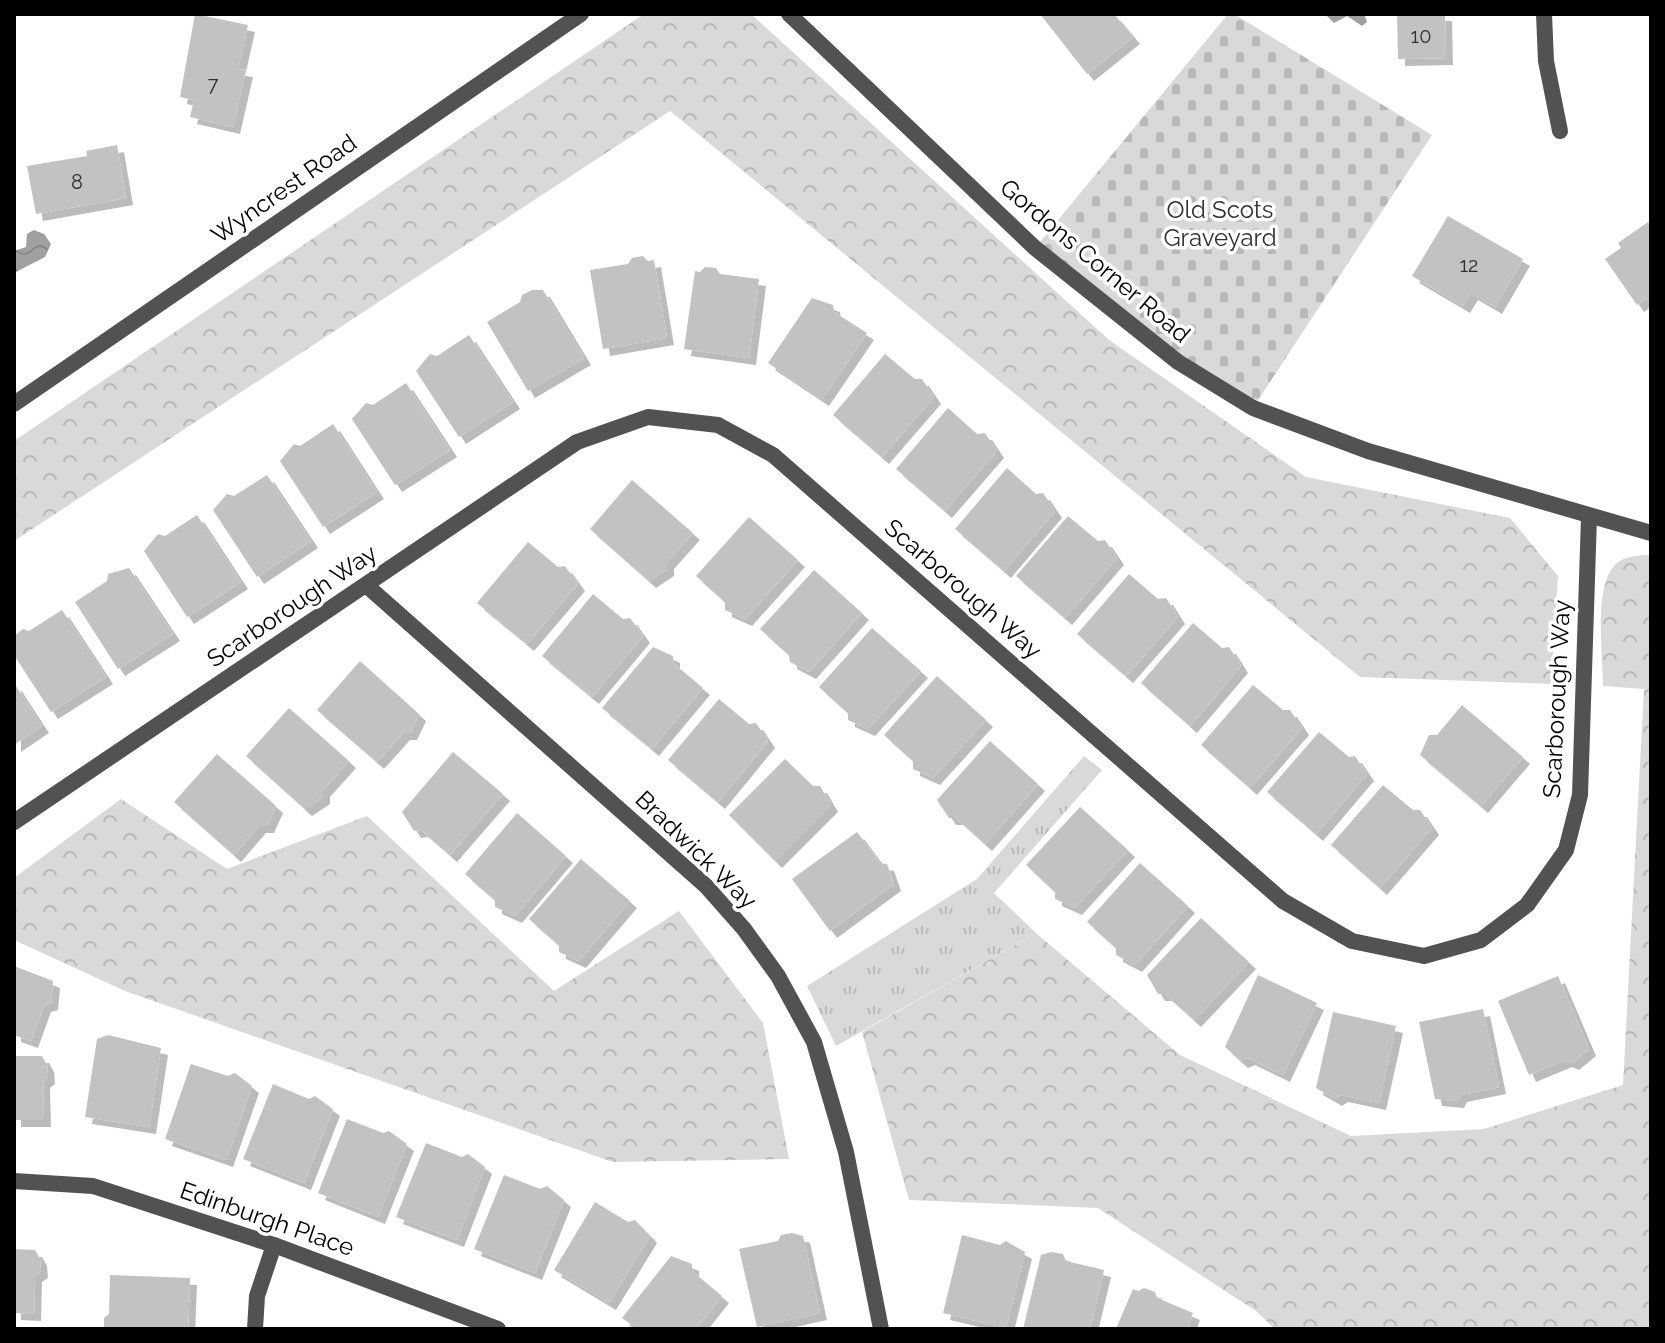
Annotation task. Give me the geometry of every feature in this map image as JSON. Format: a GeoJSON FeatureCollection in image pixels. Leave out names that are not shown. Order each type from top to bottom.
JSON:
{"type":"FeatureCollection","features":[{"type":"Feature","properties":{"kind":"street","name":"Wyncrest Road"},"geometry":{"type":"LineString","coordinates":[[14,404],[581,14]]}},
{"type":"Feature","properties":{"kind":"street","name":"Gordons Corner Road"},"geometry":{"type":"LineString","coordinates":[[789,14],[1035,248],[1178,362],[1253,408],[1368,451],[1651,533]]}},
{"type":"Feature","properties":{"kind":"street"},"geometry":{"type":"LineString","coordinates":[[1544,14],[1546,61],[1560,131]]}},
{"type":"Feature","properties":{"kind":"street","name":"Scarborough Way"},"geometry":{"type":"LineString","coordinates":[[14,822],[577,442],[648,417],[718,425],[773,455],[1283,901],[1352,941],[1424,956],[1481,940],[1527,905],[1566,850],[1580,795],[1589,517]]}},
{"type":"Feature","properties":{"kind":"street","name":"Bradwick Way"},"geometry":{"type":"LineString","coordinates":[[366,585],[706,886],[744,929],[778,976],[814,1042],[846,1152],[881,1329]]}},
{"type":"Feature","properties":{"kind":"street","name":"Edinburgh Place"},"geometry":{"type":"LineString","coordinates":[[14,1181],[93,1186],[274,1245],[498,1329]]}},
{"type":"Feature","properties":{"kind":"street"},"geometry":{"type":"LineString","coordinates":[[255,1329],[257,1296],[274,1245]]}},
{"type":"Feature","properties":{"kind":"green space"},"geometry":{"type":"Polygon","coordinates":[[[644,14],[751,14],[1109,340],[1306,477],[1510,518],[1558,576],[1551,684],[1360,677],[670,111],[14,541],[14,441],[644,14]]]}},
{"type":"Feature","properties":{"kind":"green space","name":"Old Scots Graveyard"},"geometry":{"type":"Polygon","coordinates":[[[1228,14],[1234,14],[1432,135],[1253,408],[1035,248],[1228,14]]]}},
{"type":"Feature","properties":{"kind":"green space"},"geometry":{"type":"Polygon","coordinates":[[[1651,556],[1651,1329],[1275,1329],[1256,1311],[1098,1208],[909,1200],[862,1032],[1036,933],[1180,1055],[1351,1136],[1484,1129],[1623,1085],[1644,689],[1603,686],[1601,621],[1604,588],[1609,574],[1623,559],[1651,556]]]}},
{"type":"Feature","properties":{"kind":"green space"},"geometry":{"type":"Polygon","coordinates":[[[1084,756],[1102,770],[994,893],[1036,933],[836,1046],[807,986],[977,879],[1084,756]]]}},
{"type":"Feature","properties":{"kind":"green space"},"geometry":{"type":"Polygon","coordinates":[[[121,799],[227,869],[367,816],[554,991],[679,911],[763,1023],[789,1159],[613,1162],[125,991],[14,940],[14,878],[121,799]]]}},
{"type":"Feature","properties":{"kind":"water"},"geometry":{"type":"Polygon","coordinates":[[[1364,14],[1367,22],[1362,26],[1347,16],[1334,23],[1326,15],[1364,14]]]}},
{"type":"Feature","properties":{"kind":"water"},"geometry":{"type":"Polygon","coordinates":[[[34,230],[44,234],[51,244],[45,257],[14,273],[14,251],[26,247],[27,234],[34,230]]]}},
{"type":"Feature","properties":{"kind":"building"},"geometry":{"type":"Polygon","coordinates":[[[195,14],[248,25],[238,69],[246,70],[233,127],[190,117],[194,100],[180,97],[195,14]]]}},
{"type":"Feature","properties":{"kind":"building"},"geometry":{"type":"Polygon","coordinates":[[[1040,14],[1114,14],[1133,37],[1087,74],[1040,14]]]}},
{"type":"Feature","properties":{"kind":"building"},"geometry":{"type":"Polygon","coordinates":[[[1397,14],[1445,14],[1446,58],[1398,59],[1397,14]]]}},
{"type":"Feature","properties":{"kind":"building"},"geometry":{"type":"Polygon","coordinates":[[[117,145],[126,198],[36,214],[27,166],[87,156],[86,151],[117,145]]]}},
{"type":"Feature","properties":{"kind":"building"},"geometry":{"type":"Polygon","coordinates":[[[1448,216],[1523,259],[1495,307],[1471,293],[1463,306],[1412,276],[1448,216]]]}},
{"type":"Feature","properties":{"kind":"building"},"geometry":{"type":"Polygon","coordinates":[[[1648,222],[1651,227],[1651,295],[1637,305],[1605,259],[1621,248],[1618,243],[1648,222]]]}},
{"type":"Feature","properties":{"kind":"building"},"geometry":{"type":"Polygon","coordinates":[[[643,256],[648,261],[654,260],[667,338],[603,349],[590,270],[628,264],[632,258],[643,256]]]}},
{"type":"Feature","properties":{"kind":"building"},"geometry":{"type":"Polygon","coordinates":[[[705,267],[716,268],[720,274],[759,279],[749,358],[684,349],[695,271],[700,272],[705,267]]]}},
{"type":"Feature","properties":{"kind":"building"},"geometry":{"type":"Polygon","coordinates":[[[532,290],[543,290],[584,358],[528,391],[487,322],[520,302],[522,295],[532,290]]]}},
{"type":"Feature","properties":{"kind":"building"},"geometry":{"type":"Polygon","coordinates":[[[812,298],[833,305],[834,312],[867,333],[822,399],[768,363],[812,298]]]}},
{"type":"Feature","properties":{"kind":"building"},"geometry":{"type":"Polygon","coordinates":[[[469,335],[513,402],[459,437],[416,371],[430,354],[437,356],[469,335]]]}},
{"type":"Feature","properties":{"kind":"building"},"geometry":{"type":"Polygon","coordinates":[[[885,354],[915,379],[922,379],[934,397],[882,457],[833,415],[885,354]]]}},
{"type":"Feature","properties":{"kind":"building"},"geometry":{"type":"Polygon","coordinates":[[[406,383],[450,450],[395,485],[352,419],[366,403],[373,405],[406,383]]]}},
{"type":"Feature","properties":{"kind":"building"},"geometry":{"type":"Polygon","coordinates":[[[948,408],[977,434],[985,433],[997,451],[945,511],[896,469],[948,408]]]}},
{"type":"Feature","properties":{"kind":"building"},"geometry":{"type":"Polygon","coordinates":[[[333,424],[377,492],[323,527],[280,461],[294,444],[300,446],[333,424]]]}},
{"type":"Feature","properties":{"kind":"building"},"geometry":{"type":"Polygon","coordinates":[[[1007,468],[1036,494],[1043,493],[1055,511],[1004,571],[955,529],[1007,468]]]}},
{"type":"Feature","properties":{"kind":"building"},"geometry":{"type":"Polygon","coordinates":[[[267,475],[311,541],[257,577],[213,510],[227,494],[234,496],[267,475]]]}},
{"type":"Feature","properties":{"kind":"building"},"geometry":{"type":"Polygon","coordinates":[[[632,480],[693,533],[667,562],[667,569],[649,581],[590,529],[632,480]]]}},
{"type":"Feature","properties":{"kind":"building"},"geometry":{"type":"Polygon","coordinates":[[[197,515],[241,582],[187,617],[144,551],[158,534],[165,536],[197,515]]]}},
{"type":"Feature","properties":{"kind":"building"},"geometry":{"type":"Polygon","coordinates":[[[1068,516],[1098,541],[1105,540],[1117,558],[1065,618],[1016,576],[1068,516]]]}},
{"type":"Feature","properties":{"kind":"building"},"geometry":{"type":"Polygon","coordinates":[[[749,517],[798,560],[745,619],[725,610],[725,602],[696,576],[749,517]]]}},
{"type":"Feature","properties":{"kind":"building"},"geometry":{"type":"Polygon","coordinates":[[[528,542],[558,567],[565,566],[578,584],[527,644],[477,603],[528,542]]]}},
{"type":"Feature","properties":{"kind":"building"},"geometry":{"type":"Polygon","coordinates":[[[129,568],[173,634],[118,669],[75,602],[107,581],[108,574],[129,568]]]}},
{"type":"Feature","properties":{"kind":"building"},"geometry":{"type":"Polygon","coordinates":[[[814,570],[862,613],[809,672],[790,662],[789,655],[760,629],[814,570]]]}},
{"type":"Feature","properties":{"kind":"building"},"geometry":{"type":"Polygon","coordinates":[[[1129,574],[1158,599],[1166,598],[1178,617],[1126,676],[1077,634],[1129,574]]]}},
{"type":"Feature","properties":{"kind":"building"},"geometry":{"type":"Polygon","coordinates":[[[593,594],[623,619],[630,618],[643,636],[592,697],[542,656],[593,594]]]}},
{"type":"Feature","properties":{"kind":"building"},"geometry":{"type":"Polygon","coordinates":[[[62,610],[106,677],[51,712],[14,655],[14,636],[23,629],[29,631],[62,610]]]}},
{"type":"Feature","properties":{"kind":"building"},"geometry":{"type":"Polygon","coordinates":[[[1193,623],[1222,648],[1229,647],[1241,666],[1190,726],[1141,683],[1193,623]]]}},
{"type":"Feature","properties":{"kind":"building"},"geometry":{"type":"Polygon","coordinates":[[[872,628],[921,671],[868,729],[848,720],[848,713],[819,687],[872,628]]]}},
{"type":"Feature","properties":{"kind":"building"},"geometry":{"type":"Polygon","coordinates":[[[653,647],[673,656],[673,663],[703,688],[652,749],[602,708],[653,647]]]}},
{"type":"Feature","properties":{"kind":"building"},"geometry":{"type":"Polygon","coordinates":[[[360,661],[419,714],[410,733],[403,733],[377,762],[317,710],[360,661]]]}},
{"type":"Feature","properties":{"kind":"building"},"geometry":{"type":"Polygon","coordinates":[[[937,676],[986,720],[933,778],[913,769],[913,761],[884,735],[937,676]]]}},
{"type":"Feature","properties":{"kind":"building"},"geometry":{"type":"Polygon","coordinates":[[[14,683],[42,726],[14,745],[14,683]]]}},
{"type":"Feature","properties":{"kind":"building"},"geometry":{"type":"Polygon","coordinates":[[[1253,685],[1283,710],[1290,710],[1302,728],[1250,788],[1201,745],[1253,685]]]}},
{"type":"Feature","properties":{"kind":"building"},"geometry":{"type":"Polygon","coordinates":[[[719,699],[749,724],[756,723],[768,741],[718,802],[668,760],[719,699]]]}},
{"type":"Feature","properties":{"kind":"building"},"geometry":{"type":"Polygon","coordinates":[[[1462,705],[1523,757],[1481,806],[1420,755],[1429,735],[1437,735],[1462,705]]]}},
{"type":"Feature","properties":{"kind":"building"},"geometry":{"type":"Polygon","coordinates":[[[289,708],[349,761],[323,790],[323,797],[305,809],[246,756],[289,708]]]}},
{"type":"Feature","properties":{"kind":"building"},"geometry":{"type":"Polygon","coordinates":[[[1319,732],[1349,757],[1355,756],[1367,774],[1316,834],[1267,792],[1319,732]]]}},
{"type":"Feature","properties":{"kind":"building"},"geometry":{"type":"Polygon","coordinates":[[[990,741],[1038,784],[985,844],[956,818],[949,818],[937,800],[990,741]]]}},
{"type":"Feature","properties":{"kind":"building"},"geometry":{"type":"Polygon","coordinates":[[[453,752],[503,794],[450,855],[421,830],[414,831],[402,812],[453,752]]]}},
{"type":"Feature","properties":{"kind":"building"},"geometry":{"type":"Polygon","coordinates":[[[217,754],[276,806],[267,826],[259,826],[234,855],[174,802],[217,754]]]}},
{"type":"Feature","properties":{"kind":"building"},"geometry":{"type":"Polygon","coordinates":[[[785,759],[813,786],[820,786],[831,805],[775,861],[729,815],[785,759]]]}},
{"type":"Feature","properties":{"kind":"building"},"geometry":{"type":"Polygon","coordinates":[[[1383,785],[1413,810],[1420,810],[1432,828],[1380,888],[1331,845],[1383,785]]]}},
{"type":"Feature","properties":{"kind":"building"},"geometry":{"type":"Polygon","coordinates":[[[1080,807],[1128,850],[1075,908],[1055,899],[1055,892],[1026,865],[1080,807]]]}},
{"type":"Feature","properties":{"kind":"building"},"geometry":{"type":"Polygon","coordinates":[[[517,813],[566,856],[515,916],[495,907],[495,900],[465,874],[517,813]]]}},
{"type":"Feature","properties":{"kind":"building"},"geometry":{"type":"Polygon","coordinates":[[[857,832],[880,863],[887,864],[894,884],[830,931],[792,879],[857,832]]]}},
{"type":"Feature","properties":{"kind":"building"},"geometry":{"type":"Polygon","coordinates":[[[581,859],[630,901],[579,961],[559,952],[559,945],[529,919],[581,859]]]}},
{"type":"Feature","properties":{"kind":"building"},"geometry":{"type":"Polygon","coordinates":[[[1140,863],[1188,906],[1135,965],[1116,955],[1116,948],[1087,922],[1140,863]]]}},
{"type":"Feature","properties":{"kind":"building"},"geometry":{"type":"Polygon","coordinates":[[[1201,918],[1249,962],[1194,1020],[1165,994],[1158,994],[1147,975],[1201,918]]]}},
{"type":"Feature","properties":{"kind":"building"},"geometry":{"type":"Polygon","coordinates":[[[14,966],[53,981],[51,1003],[44,1005],[31,1041],[14,1035],[14,966]]]}},
{"type":"Feature","properties":{"kind":"building"},"geometry":{"type":"Polygon","coordinates":[[[1258,975],[1317,1003],[1283,1075],[1248,1058],[1241,1061],[1225,1047],[1258,975]]]}},
{"type":"Feature","properties":{"kind":"building"},"geometry":{"type":"Polygon","coordinates":[[[1558,976],[1589,1049],[1572,1063],[1565,1060],[1529,1075],[1498,1001],[1558,976]]]}},
{"type":"Feature","properties":{"kind":"building"},"geometry":{"type":"Polygon","coordinates":[[[1483,1009],[1499,1087],[1460,1095],[1457,1101],[1435,1099],[1419,1022],[1483,1009]]]}},
{"type":"Feature","properties":{"kind":"building"},"geometry":{"type":"Polygon","coordinates":[[[1333,1012],[1396,1026],[1379,1103],[1341,1095],[1335,1099],[1316,1088],[1333,1012]]]}},
{"type":"Feature","properties":{"kind":"building"},"geometry":{"type":"Polygon","coordinates":[[[108,1035],[161,1048],[149,1127],[85,1117],[97,1039],[108,1035]]]}},
{"type":"Feature","properties":{"kind":"building"},"geometry":{"type":"Polygon","coordinates":[[[14,1056],[42,1056],[47,1065],[48,1077],[43,1081],[44,1120],[14,1120],[14,1056]]]}},
{"type":"Feature","properties":{"kind":"building"},"geometry":{"type":"Polygon","coordinates":[[[191,1064],[228,1076],[235,1073],[252,1086],[226,1160],[165,1139],[191,1064]]]}},
{"type":"Feature","properties":{"kind":"building"},"geometry":{"type":"Polygon","coordinates":[[[273,1084],[309,1099],[315,1096],[333,1109],[304,1183],[243,1159],[273,1084]]]}},
{"type":"Feature","properties":{"kind":"building"},"geometry":{"type":"Polygon","coordinates":[[[347,1119],[383,1133],[389,1131],[407,1144],[378,1217],[318,1193],[347,1119]]]}},
{"type":"Feature","properties":{"kind":"building"},"geometry":{"type":"Polygon","coordinates":[[[426,1143],[462,1157],[468,1154],[485,1167],[457,1240],[396,1217],[426,1143]]]}},
{"type":"Feature","properties":{"kind":"building"},"geometry":{"type":"Polygon","coordinates":[[[504,1175],[540,1189],[547,1186],[564,1200],[535,1273],[474,1249],[504,1175]]]}},
{"type":"Feature","properties":{"kind":"building"},"geometry":{"type":"Polygon","coordinates":[[[595,1202],[628,1222],[635,1220],[650,1236],[609,1303],[554,1270],[595,1202]]]}},
{"type":"Feature","properties":{"kind":"building"},"geometry":{"type":"Polygon","coordinates":[[[792,1233],[803,1236],[820,1313],[757,1327],[739,1249],[778,1241],[781,1235],[792,1233]]]}},
{"type":"Feature","properties":{"kind":"building"},"geometry":{"type":"Polygon","coordinates":[[[962,1235],[1000,1245],[1006,1241],[1025,1252],[1006,1328],[943,1313],[962,1235]]]}},
{"type":"Feature","properties":{"kind":"building"},"geometry":{"type":"Polygon","coordinates":[[[14,1249],[35,1250],[40,1259],[41,1271],[35,1275],[34,1314],[14,1313],[14,1249]]]}},
{"type":"Feature","properties":{"kind":"building"},"geometry":{"type":"Polygon","coordinates":[[[1051,1252],[1063,1254],[1066,1261],[1104,1270],[1090,1329],[1023,1329],[1041,1255],[1051,1252]]]}},
{"type":"Feature","properties":{"kind":"building"},"geometry":{"type":"Polygon","coordinates":[[[671,1256],[692,1264],[692,1271],[722,1296],[696,1329],[637,1329],[622,1318],[671,1256]]]}},
{"type":"Feature","properties":{"kind":"building"},"geometry":{"type":"Polygon","coordinates":[[[110,1275],[190,1278],[188,1329],[104,1329],[104,1318],[109,1314],[110,1275]]]}},
{"type":"Feature","properties":{"kind":"building"},"geometry":{"type":"Polygon","coordinates":[[[1144,1288],[1155,1292],[1157,1298],[1193,1313],[1187,1329],[1116,1329],[1133,1289],[1138,1291],[1144,1288]]]}}]}
